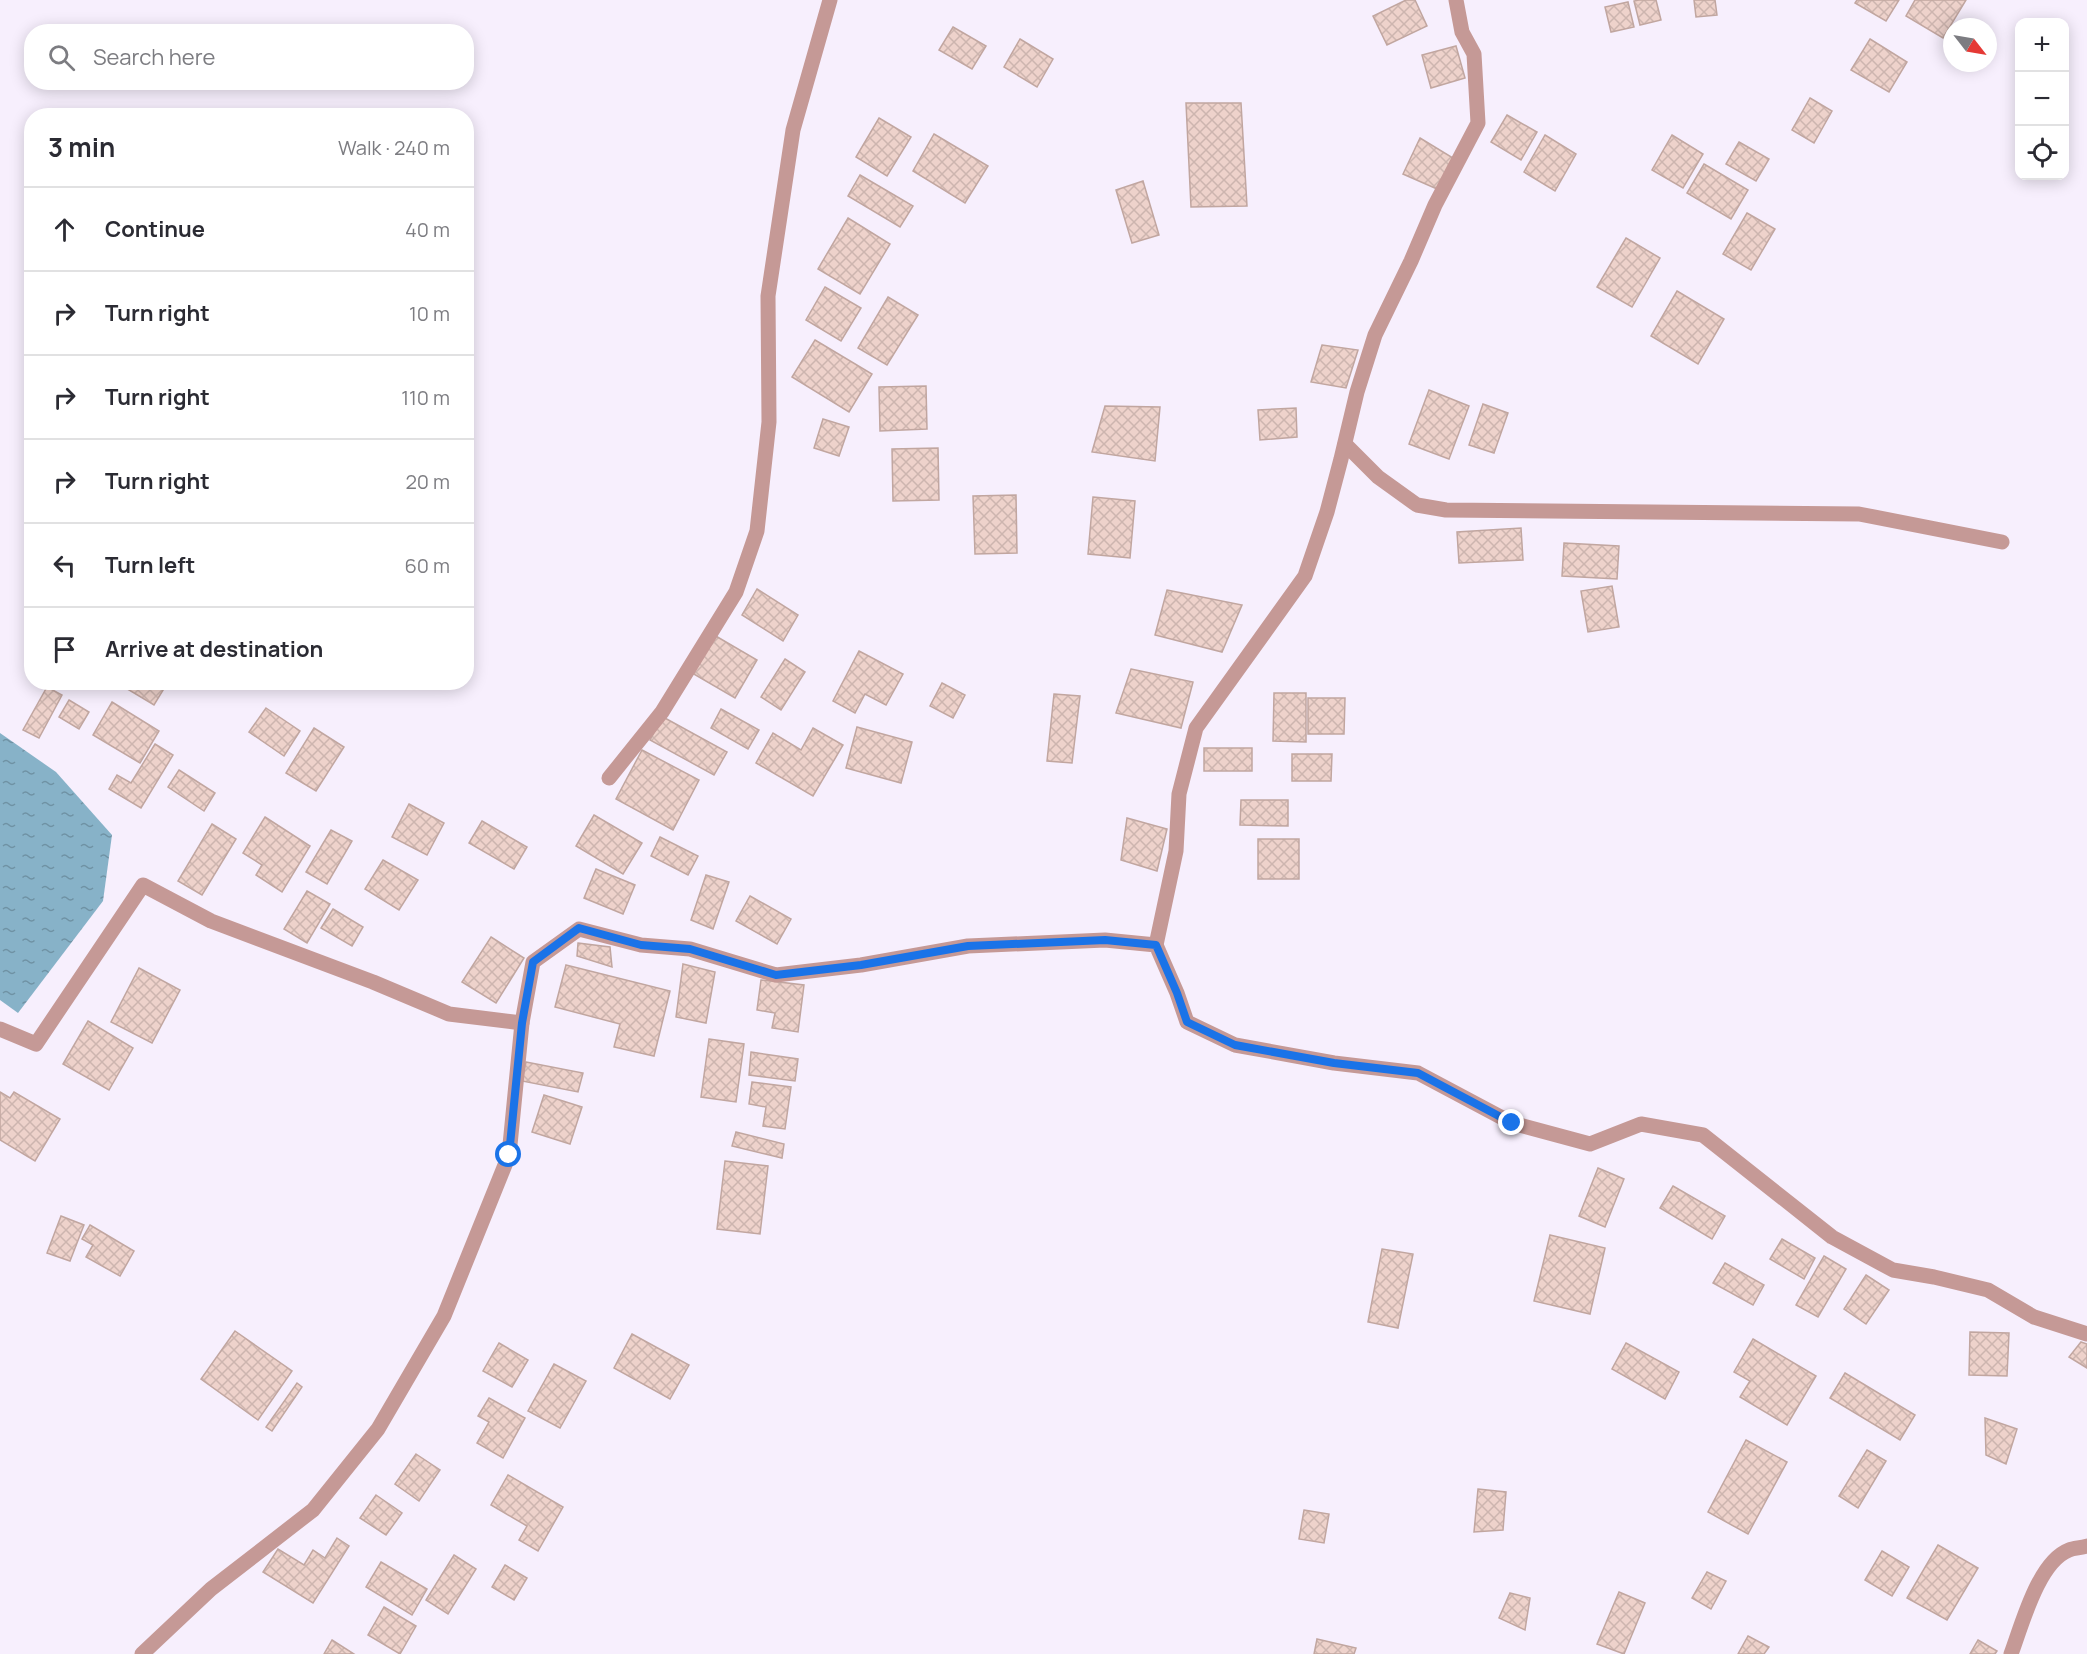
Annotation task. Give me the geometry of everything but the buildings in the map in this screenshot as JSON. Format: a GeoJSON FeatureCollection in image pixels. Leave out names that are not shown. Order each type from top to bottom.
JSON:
{"type":"FeatureCollection","features":[{"type":"Feature","properties":{"kind":"street"},"geometry":{"type":"LineString","coordinates":[[609,778],[662,712],[736,592],[757,531],[769,422],[768,296],[793,130],[830,0]]}},
{"type":"Feature","properties":{"kind":"street"},"geometry":{"type":"LineString","coordinates":[[1456,0],[1462,32],[1474,54],[1478,123],[1435,205],[1375,335],[1357,392],[1327,512],[1305,576],[1196,728],[1179,794],[1176,850],[1156,945],[1187,1022],[1235,1045],[1334,1063],[1418,1073],[1512,1123],[1590,1144],[1641,1124],[1703,1136],[1832,1237],[1893,1270],[1988,1290],[2034,1317],[2087,1334]]}},
{"type":"Feature","properties":{"kind":"street"},"geometry":{"type":"LineString","coordinates":[[1345,444],[1378,477],[1417,505],[1446,510],[1859,514],[2002,542]]}},
{"type":"Feature","properties":{"kind":"street"},"geometry":{"type":"LineString","coordinates":[[0,1029],[36,1044],[143,885],[211,921],[373,982],[449,1014],[522,1023]]}},
{"type":"Feature","properties":{"kind":"street"},"geometry":{"type":"LineString","coordinates":[[142,1654],[211,1589],[314,1510],[378,1429],[444,1316],[509,1155],[522,1023],[533,962],[579,928],[641,945],[690,949],[776,975],[861,965],[968,946],[1105,940],[1156,945]]}},
{"type":"Feature","properties":{"kind":"street"},"geometry":{"type":"LineString","coordinates":[[2011,1654],[2040,1578],[2056,1559],[2067,1551],[2087,1546]]}},
{"type":"Feature","properties":{"kind":"water"},"geometry":{"type":"Polygon","coordinates":[[[0,733],[56,772],[112,835],[103,901],[18,1013],[0,1000],[0,733]]]}},
{"type":"Feature","properties":{"kind":"route"},"geometry":{"type":"LineString","coordinates":[[509,1155],[522,1023],[533,962],[579,928],[641,945],[690,949],[776,975],[861,965],[968,946],[1105,940],[1156,945],[1187,1022],[1235,1045],[1334,1063],[1418,1073],[1512,1123]]}}]}
